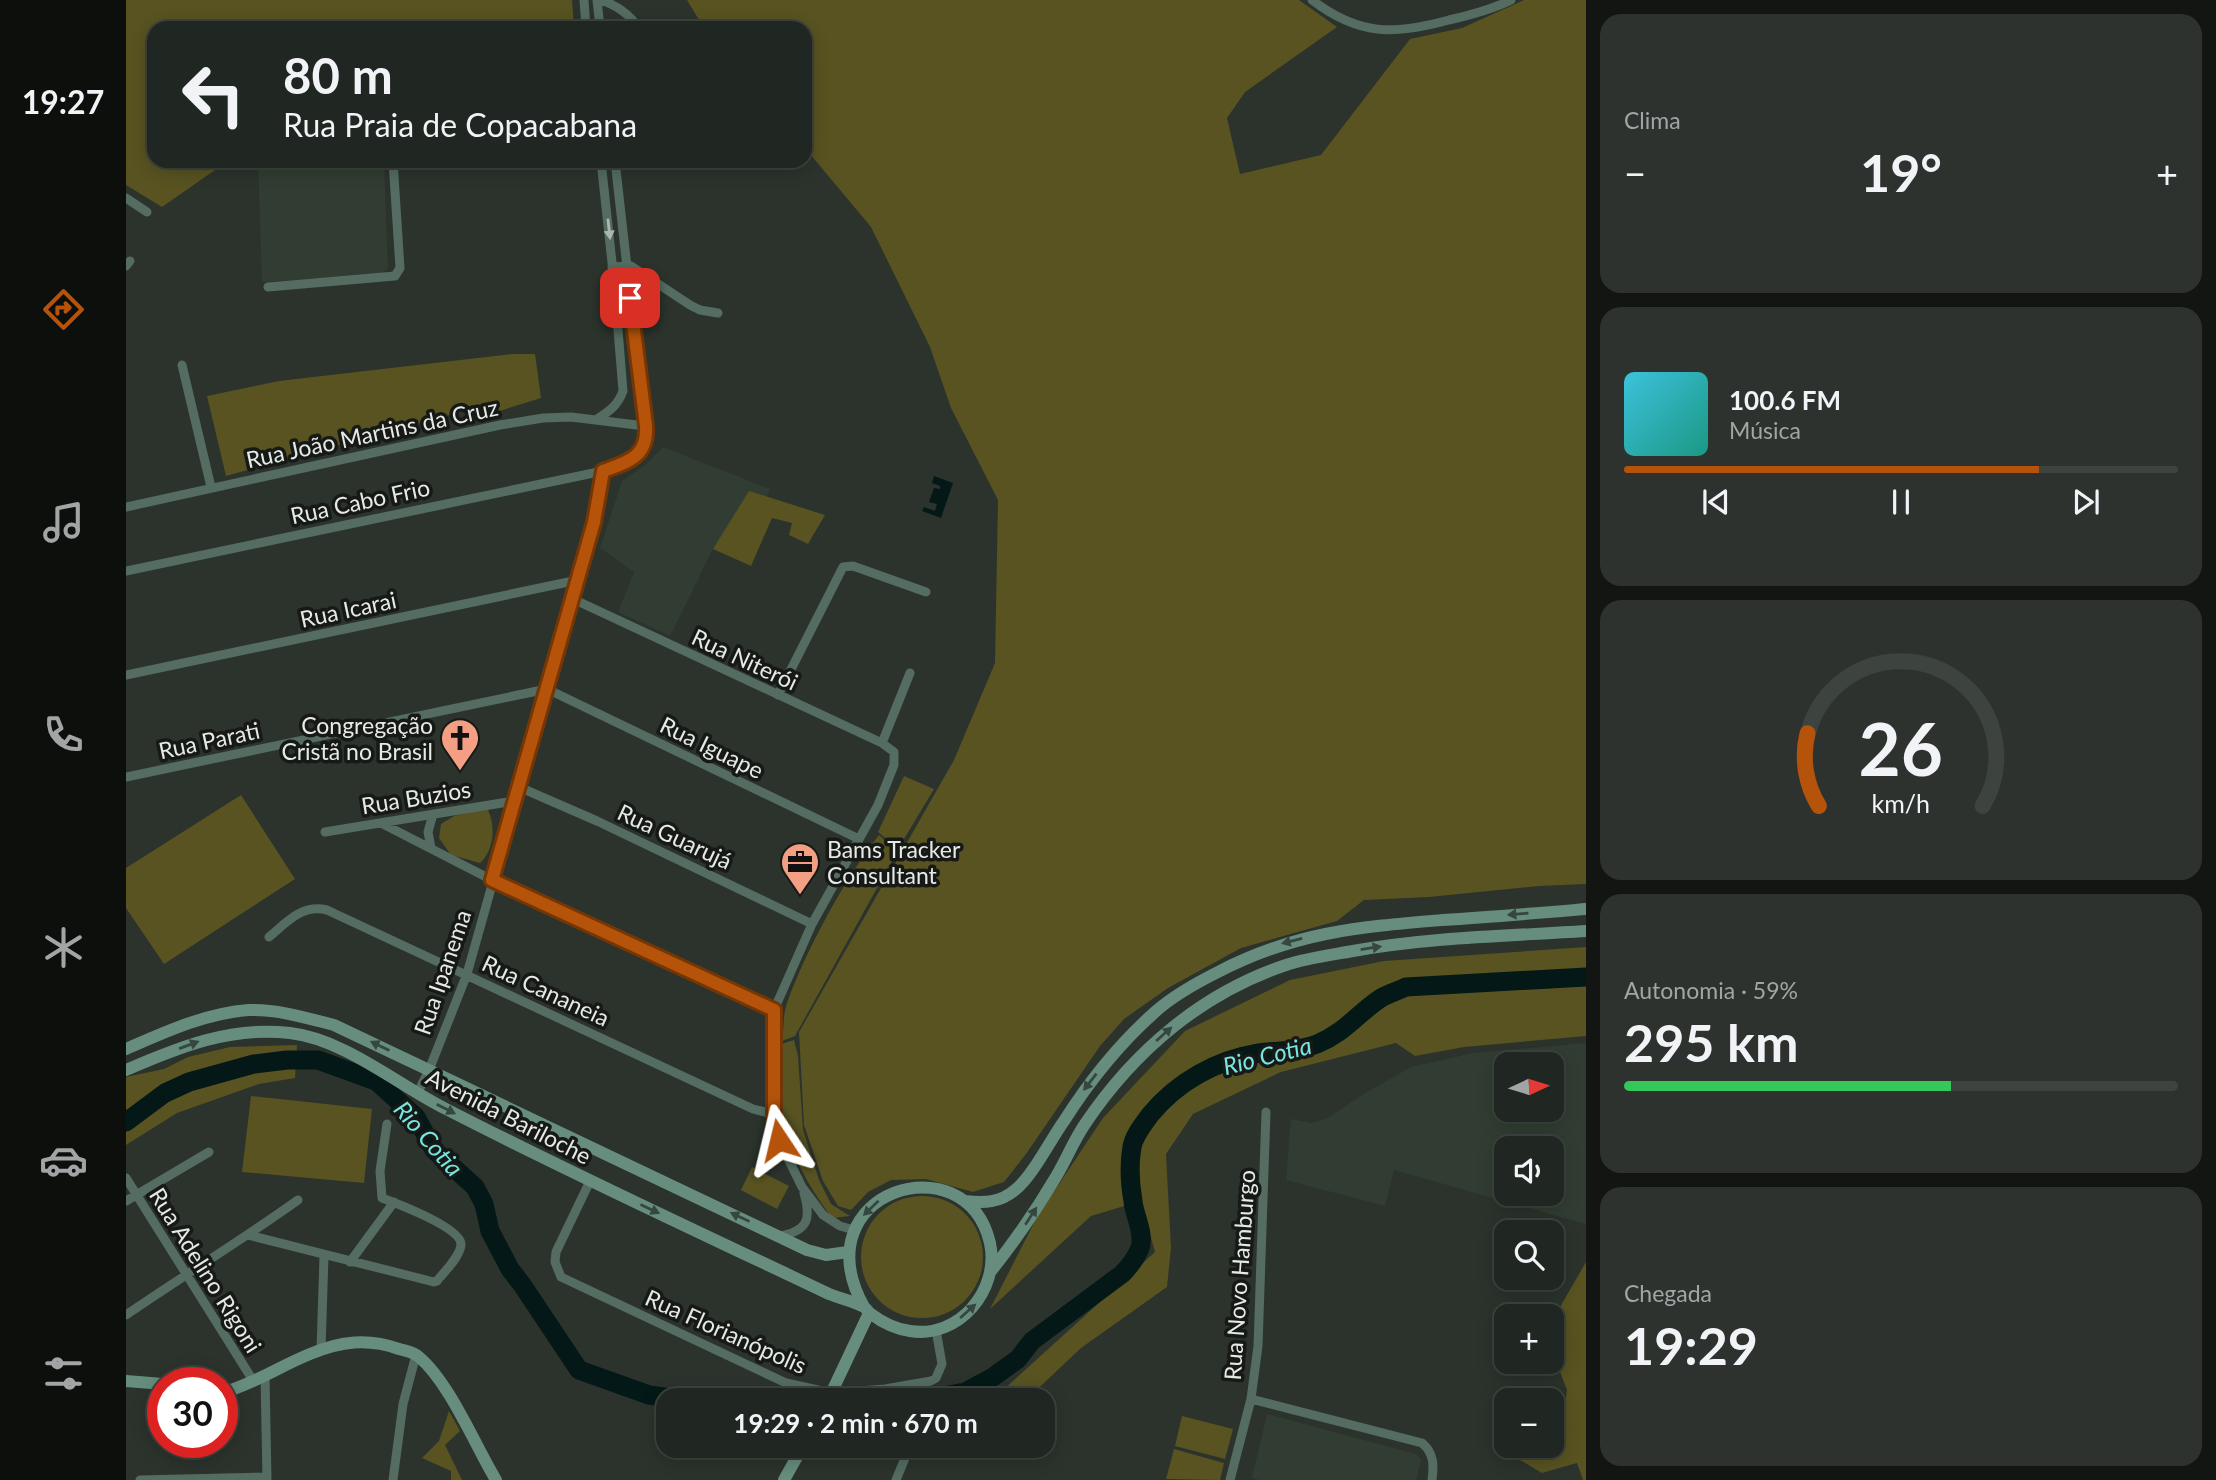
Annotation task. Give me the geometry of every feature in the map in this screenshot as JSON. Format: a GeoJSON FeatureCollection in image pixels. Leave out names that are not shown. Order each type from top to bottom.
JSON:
{"type":"FeatureCollection","features":[{"type":"Feature","properties":{"kind":"main road"},"geometry":{"type":"LineString","coordinates":[[965,1201],[984,1203],[997,1200],[1017,1189],[1084,1089],[1121,1043],[1158,1009],[1194,984],[1244,958],[1284,943],[1339,931],[1586,909]]}},
{"type":"Feature","properties":{"kind":"main road"},"geometry":{"type":"LineString","coordinates":[[990,1271],[1014,1242],[1050,1187],[1085,1124],[1122,1078],[1150,1046],[1180,1020],[1211,1000],[1253,978],[1288,965],[1329,955],[1379,946],[1586,930]]}},
{"type":"Feature","properties":{"kind":"main road","name":"Avenida Bariloche"},"geometry":{"type":"LineString","coordinates":[[126,1049],[179,1026],[223,1014],[251,1010],[281,1013],[334,1026],[817,1254],[837,1255],[848,1252]]}},
{"type":"Feature","properties":{"kind":"main road","name":"Avenida Bariloche"},"geometry":{"type":"LineString","coordinates":[[126,1070],[224,1035],[266,1031],[292,1033],[316,1040],[358,1058],[416,1094],[590,1181],[867,1310]]}},
{"type":"Feature","properties":{"kind":"main road"},"geometry":{"type":"LineString","coordinates":[[912,1187],[948,1192],[965,1201],[978,1216],[987,1233],[992,1252],[986,1288],[966,1315],[936,1330],[912,1332],[889,1326],[867,1310],[850,1275],[848,1252],[854,1230],[871,1207],[894,1192],[912,1187]]}},
{"type":"Feature","properties":{"kind":"main road"},"geometry":{"type":"LineString","coordinates":[[833,1388],[867,1310]]}},
{"type":"Feature","properties":{"kind":"main road"},"geometry":{"type":"LineString","coordinates":[[238,1387],[343,1342],[358,1341],[392,1346],[416,1354],[430,1368],[452,1401],[496,1480]]}},
{"type":"Feature","properties":{"kind":"main road"},"geometry":{"type":"LineString","coordinates":[[126,1381],[147,1383]]}},
{"type":"Feature","properties":{"kind":"main road"},"geometry":{"type":"LineString","coordinates":[[784,1480],[796,1458]]}},
{"type":"Feature","properties":{"kind":"street"},"geometry":{"type":"LineString","coordinates":[[584,0],[586,21]]}},
{"type":"Feature","properties":{"kind":"street"},"geometry":{"type":"LineString","coordinates":[[600,21],[599,0],[613,4],[634,21]]}},
{"type":"Feature","properties":{"kind":"street"},"geometry":{"type":"LineString","coordinates":[[1312,0],[1350,24],[1393,32],[1492,10],[1511,0]]}},
{"type":"Feature","properties":{"kind":"street"},"geometry":{"type":"LineString","coordinates":[[268,287],[395,276],[400,268],[393,168]]}},
{"type":"Feature","properties":{"kind":"street"},"geometry":{"type":"LineString","coordinates":[[597,419],[613,409],[623,391],[602,168]]}},
{"type":"Feature","properties":{"kind":"street"},"geometry":{"type":"LineString","coordinates":[[603,471],[633,458],[641,451],[647,439],[616,168]]}},
{"type":"Feature","properties":{"kind":"street"},"geometry":{"type":"LineString","coordinates":[[126,198],[147,212]]}},
{"type":"Feature","properties":{"kind":"street"},"geometry":{"type":"LineString","coordinates":[[612,267],[632,266],[690,305],[718,313]]}},
{"type":"Feature","properties":{"kind":"street"},"geometry":{"type":"LineString","coordinates":[[182,365],[211,487]]}},
{"type":"Feature","properties":{"kind":"street","name":"Rua João Martins da Cruz"},"geometry":{"type":"LineString","coordinates":[[126,507],[500,425],[543,418],[597,419],[646,426]]}},
{"type":"Feature","properties":{"kind":"street","name":"Rua João Martins da Cruz"},"geometry":{"type":"LineString","coordinates":[[628,424],[647,439]]}},
{"type":"Feature","properties":{"kind":"street","name":"Rua Cabo Frio"},"geometry":{"type":"LineString","coordinates":[[126,570],[603,471]]}},
{"type":"Feature","properties":{"kind":"street","name":"Rua Ipanema"},"geometry":{"type":"LineString","coordinates":[[416,1094],[429,1070],[467,974],[594,522],[603,471]]}},
{"type":"Feature","properties":{"kind":"street"},"geometry":{"type":"LineString","coordinates":[[778,695],[839,572],[848,565],[926,592]]}},
{"type":"Feature","properties":{"kind":"street","name":"Rua Icarai"},"geometry":{"type":"LineString","coordinates":[[126,675],[578,580]]}},
{"type":"Feature","properties":{"kind":"street","name":"Rua Niterói"},"geometry":{"type":"LineString","coordinates":[[573,599],[891,747],[895,758],[878,806],[859,839]]}},
{"type":"Feature","properties":{"kind":"street"},"geometry":{"type":"LineString","coordinates":[[882,743],[910,673]]}},
{"type":"Feature","properties":{"kind":"street","name":"Rua Parati"},"geometry":{"type":"LineString","coordinates":[[126,777],[547,689]]}},
{"type":"Feature","properties":{"kind":"street","name":"Rua Iguape"},"geometry":{"type":"LineString","coordinates":[[547,689],[859,839]]}},
{"type":"Feature","properties":{"kind":"street","name":"Rua Guarujá"},"geometry":{"type":"LineString","coordinates":[[519,787],[622,832],[812,924]]}},
{"type":"Feature","properties":{"kind":"street","name":"Rua Buzios"},"geometry":{"type":"LineString","coordinates":[[325,832],[514,801]]}},
{"type":"Feature","properties":{"kind":"street"},"geometry":{"type":"LineString","coordinates":[[431,848],[428,832],[433,814]]}},
{"type":"Feature","properties":{"kind":"street"},"geometry":{"type":"LineString","coordinates":[[381,823],[492,880],[774,1010]]}},
{"type":"Feature","properties":{"kind":"street"},"geometry":{"type":"LineString","coordinates":[[781,1236],[799,1230],[807,1221],[807,1204],[779,1140],[774,1114],[774,1010],[812,924],[859,839]]}},
{"type":"Feature","properties":{"kind":"street","name":"Rua Cananeia"},"geometry":{"type":"LineString","coordinates":[[269,937],[303,910],[316,907],[341,915],[754,1109],[774,1114]]}},
{"type":"Feature","properties":{"kind":"street","name":"Rua Novo Hamburgo"},"geometry":{"type":"LineString","coordinates":[[1230,1480],[1251,1399],[1259,1320],[1266,1112]]}},
{"type":"Feature","properties":{"kind":"street"},"geometry":{"type":"LineString","coordinates":[[248,1235],[434,1282],[460,1249],[460,1239],[450,1229],[383,1198],[380,1171],[387,1124]]}},
{"type":"Feature","properties":{"kind":"street"},"geometry":{"type":"LineString","coordinates":[[126,1201],[209,1152]]}},
{"type":"Feature","properties":{"kind":"street","name":"Rua Adelino Rigoni"},"geometry":{"type":"LineString","coordinates":[[126,1178],[186,1273],[260,1379]]}},
{"type":"Feature","properties":{"kind":"street","name":"Rua Florianópolis"},"geometry":{"type":"LineString","coordinates":[[590,1181],[556,1252],[555,1262],[561,1277],[786,1383],[803,1388]]}},
{"type":"Feature","properties":{"kind":"street"},"geometry":{"type":"LineString","coordinates":[[802,1188],[823,1215],[840,1226],[854,1230]]}},
{"type":"Feature","properties":{"kind":"street"},"geometry":{"type":"LineString","coordinates":[[126,1315],[298,1200]]}},
{"type":"Feature","properties":{"kind":"street"},"geometry":{"type":"LineString","coordinates":[[350,1262],[394,1202]]}},
{"type":"Feature","properties":{"kind":"street"},"geometry":{"type":"LineString","coordinates":[[321,1350],[324,1256]]}},
{"type":"Feature","properties":{"kind":"street","name":"Rua Florianópolis"},"geometry":{"type":"LineString","coordinates":[[890,1388],[936,1378],[942,1364],[936,1330]]}},
{"type":"Feature","properties":{"kind":"street"},"geometry":{"type":"LineString","coordinates":[[393,1480],[403,1404],[416,1354]]}},
{"type":"Feature","properties":{"kind":"street"},"geometry":{"type":"LineString","coordinates":[[139,1480],[267,1479],[260,1379]]}},
{"type":"Feature","properties":{"kind":"street"},"geometry":{"type":"LineString","coordinates":[[1251,1399],[1422,1443],[1431,1453],[1432,1480]]}},
{"type":"Feature","properties":{"kind":"street"},"geometry":{"type":"LineString","coordinates":[[896,1480],[905,1458]]}},
{"type":"Feature","properties":{"kind":"shaded area"},"geometry":{"type":"Polygon","coordinates":[[[126,0],[572,0],[574,21],[147,21],[147,168],[218,168],[162,207],[126,185],[126,0]]]}},
{"type":"Feature","properties":{"kind":"shaded area"},"geometry":{"type":"Polygon","coordinates":[[[687,0],[1299,0],[1337,27],[1245,92],[1227,118],[1240,174],[1321,155],[1410,39],[1462,28],[1524,0],[1586,0],[1586,884],[1364,900],[1337,921],[1241,948],[1168,988],[1124,1019],[1100,1046],[1004,1182],[973,1192],[926,1179],[891,1180],[868,1192],[851,1210],[838,1206],[823,1181],[804,1125],[799,1032],[954,760],[995,663],[998,500],[951,408],[930,347],[871,227],[812,156],[812,21],[700,21],[687,0]]]}},
{"type":"Feature","properties":{"kind":"shaded area"},"geometry":{"type":"Polygon","coordinates":[[[258,168],[384,168],[388,269],[381,274],[262,282],[258,168]]]}},
{"type":"Feature","properties":{"kind":"shaded area"},"geometry":{"type":"Polygon","coordinates":[[[512,354],[535,354],[541,398],[493,413],[472,409],[226,476],[207,396],[279,381],[512,354]]]}},
{"type":"Feature","properties":{"kind":"shaded area"},"geometry":{"type":"Polygon","coordinates":[[[663,447],[770,489],[742,558],[713,549],[670,636],[618,612],[634,572],[600,548],[622,481],[645,465],[663,447]]]}},
{"type":"Feature","properties":{"kind":"shaded area"},"geometry":{"type":"Polygon","coordinates":[[[934,476],[953,483],[941,518],[922,511],[924,507],[935,511],[937,504],[929,502],[934,488],[940,489],[940,486],[932,483],[934,476]]]}},
{"type":"Feature","properties":{"kind":"shaded area"},"geometry":{"type":"Polygon","coordinates":[[[749,491],[825,515],[808,544],[789,535],[792,523],[772,518],[751,566],[713,549],[749,491]]]}},
{"type":"Feature","properties":{"kind":"shaded area"},"geometry":{"type":"Polygon","coordinates":[[[904,776],[934,789],[898,849],[878,832],[904,776]]]}},
{"type":"Feature","properties":{"kind":"shaded area"},"geometry":{"type":"Polygon","coordinates":[[[241,795],[295,879],[164,964],[126,908],[126,868],[241,795]]]}},
{"type":"Feature","properties":{"kind":"shaded area"},"geometry":{"type":"Polygon","coordinates":[[[488,810],[493,831],[485,858],[480,863],[451,855],[439,838],[441,824],[454,816],[488,810]]]}},
{"type":"Feature","properties":{"kind":"shaded area"},"geometry":{"type":"Polygon","coordinates":[[[879,835],[897,852],[795,1036],[782,1041],[786,1007],[804,961],[840,894],[879,835]]]}},
{"type":"Feature","properties":{"kind":"shaded area"},"geometry":{"type":"Polygon","coordinates":[[[1586,947],[1586,1036],[1464,1047],[1415,1056],[1396,1043],[1281,1072],[1193,1114],[1166,1154],[1171,1248],[1167,1287],[1081,1348],[1039,1388],[1005,1388],[1155,1252],[1141,1201],[1091,1216],[990,1309],[1037,1217],[1103,1118],[1185,1031],[1290,980],[1384,961],[1586,947]]]}},
{"type":"Feature","properties":{"kind":"shaded area"},"geometry":{"type":"Polygon","coordinates":[[[794,1040],[798,1056],[803,1130],[819,1180],[831,1204],[850,1216],[832,1218],[806,1178],[788,1135],[780,1097],[781,1044],[794,1040]]]}},
{"type":"Feature","properties":{"kind":"shaded area"},"geometry":{"type":"Polygon","coordinates":[[[1586,1043],[1586,1224],[1522,1206],[1564,1206],[1564,1136],[1494,1136],[1494,1198],[1394,1170],[1385,1206],[1286,1180],[1291,1119],[1312,1123],[1328,1118],[1411,1067],[1474,1053],[1586,1043]]]}},
{"type":"Feature","properties":{"kind":"shaded area"},"geometry":{"type":"Polygon","coordinates":[[[297,1045],[295,1078],[259,1084],[177,1113],[126,1145],[126,1077],[164,1069],[188,1057],[230,1047],[297,1045]]]}},
{"type":"Feature","properties":{"kind":"shaded area"},"geometry":{"type":"Polygon","coordinates":[[[251,1096],[372,1109],[364,1183],[242,1172],[251,1096]]]}},
{"type":"Feature","properties":{"kind":"shaded area"},"geometry":{"type":"Polygon","coordinates":[[[752,1167],[789,1186],[777,1209],[741,1190],[752,1167]]]}},
{"type":"Feature","properties":{"kind":"shaded area"},"geometry":{"type":"Polygon","coordinates":[[[922,1196],[945,1201],[965,1214],[978,1234],[983,1257],[978,1280],[965,1300],[945,1313],[922,1318],[899,1313],[879,1300],[866,1280],[861,1257],[866,1234],[879,1214],[899,1201],[922,1196]]]}},
{"type":"Feature","properties":{"kind":"shaded area"},"geometry":{"type":"Polygon","coordinates":[[[1586,1262],[1586,1480],[1583,1480],[1577,1463],[1542,1473],[1520,1460],[1564,1458],[1564,1406],[1567,1390],[1561,1374],[1564,1374],[1564,1304],[1562,1304],[1586,1262]]]}},
{"type":"Feature","properties":{"kind":"shaded area"},"geometry":{"type":"Polygon","coordinates":[[[449,1411],[460,1431],[445,1445],[462,1480],[451,1480],[451,1471],[422,1458],[439,1441],[449,1411]]]}},
{"type":"Feature","properties":{"kind":"shaded area"},"geometry":{"type":"Polygon","coordinates":[[[1267,1414],[1416,1454],[1421,1460],[1416,1480],[1252,1478],[1267,1414]]]}},
{"type":"Feature","properties":{"kind":"shaded area"},"geometry":{"type":"Polygon","coordinates":[[[1182,1416],[1233,1429],[1225,1459],[1175,1446],[1182,1416]]]}},
{"type":"Feature","properties":{"kind":"shaded area"},"geometry":{"type":"Polygon","coordinates":[[[1174,1449],[1224,1463],[1220,1480],[1166,1479],[1174,1449]]]}},
{"type":"Feature","properties":{"kind":"waterway","name":"Rio Cotia"},"geometry":{"type":"LineString","coordinates":[[972,1388],[1018,1359],[1032,1341],[1127,1268],[1141,1242],[1131,1181],[1130,1160],[1133,1143],[1139,1130],[1161,1103],[1198,1074],[1243,1056],[1310,1047],[1336,1034],[1381,998],[1406,987],[1586,977]]}},
{"type":"Feature","properties":{"kind":"waterway","name":"Rio Cotia"},"geometry":{"type":"LineString","coordinates":[[126,1122],[165,1093],[189,1082],[254,1064],[318,1060],[376,1081],[416,1117],[434,1150],[475,1187],[484,1204],[490,1231],[510,1269],[579,1370],[656,1396]]}},
{"type":"Feature","properties":{"kind":"place","name":"Congregação Cristã no Brasil"},"geometry":{"type":"Point","coordinates":[460,772]}},
{"type":"Feature","properties":{"kind":"place","name":"Bams Tracker Consultant"},"geometry":{"type":"Point","coordinates":[800,896]}},
{"type":"Feature","properties":{"kind":"route"},"geometry":{"type":"LineString","coordinates":[[630,298],[647,439],[641,451],[624,464],[603,471],[594,522],[492,880],[774,1010],[774,1114],[779,1140]]}}]}
